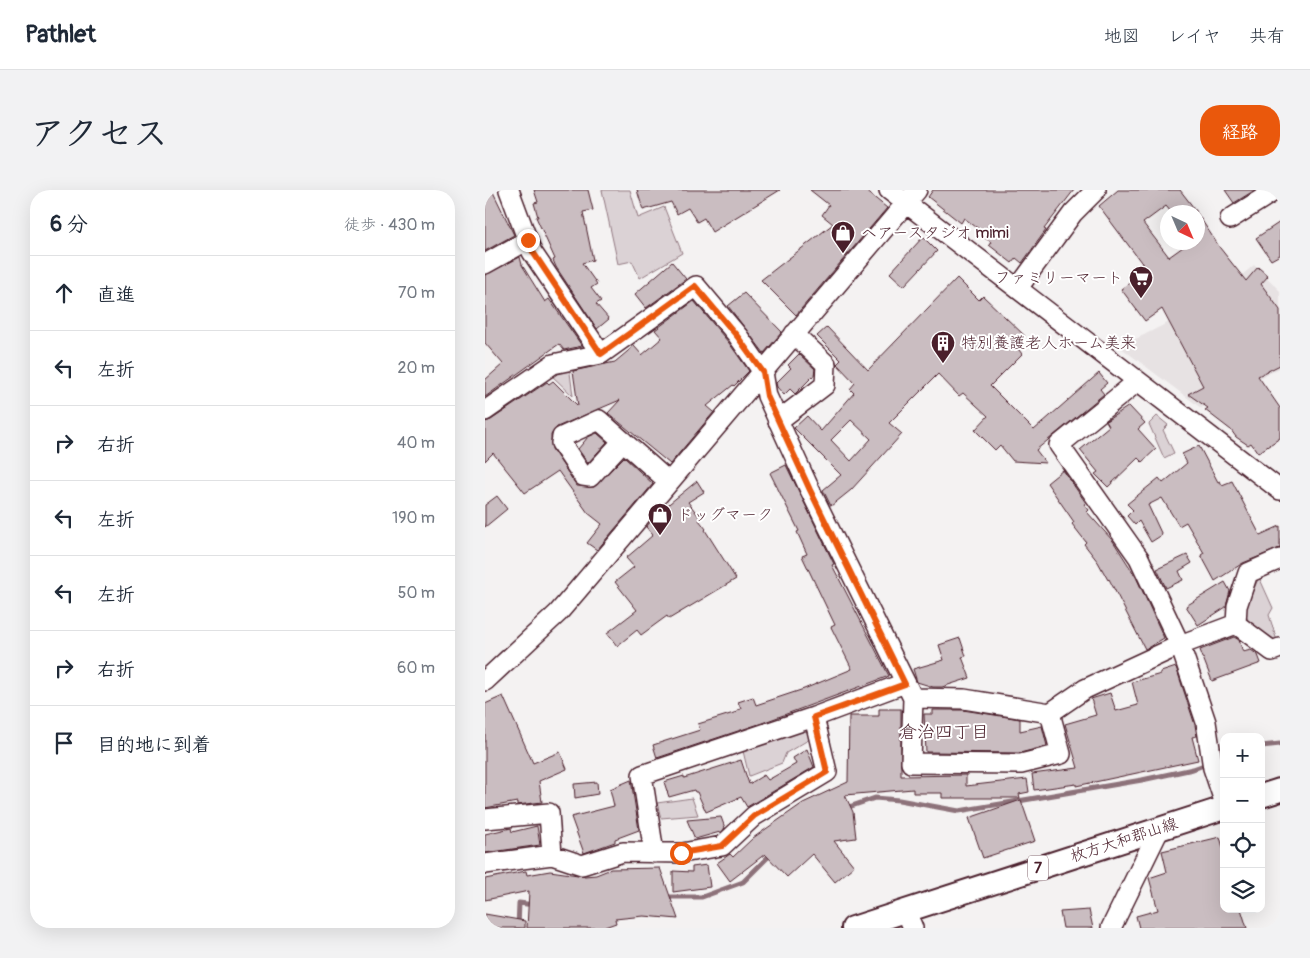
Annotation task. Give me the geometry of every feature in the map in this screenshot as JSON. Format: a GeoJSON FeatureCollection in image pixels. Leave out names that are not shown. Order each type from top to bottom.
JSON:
{"type":"FeatureCollection","features":[{"type":"Feature","properties":{"kind":"main road"},"geometry":{"type":"LineString","coordinates":[[1265,795],[1280,790]]}},
{"type":"Feature","properties":{"kind":"main road","name":"枚方大和郡山線"},"geometry":{"type":"LineString","coordinates":[[853,928],[909,920],[1160,828],[1220,809]]}},
{"type":"Feature","properties":{"kind":"street"},"geometry":{"type":"LineString","coordinates":[[509,190],[533,252],[601,354]]}},
{"type":"Feature","properties":{"kind":"street"},"geometry":{"type":"LineString","coordinates":[[889,190],[910,197],[1018,288],[1280,490]]}},
{"type":"Feature","properties":{"kind":"street"},"geometry":{"type":"LineString","coordinates":[[1018,288],[1073,213],[1096,190]]}},
{"type":"Feature","properties":{"kind":"street"},"geometry":{"type":"LineString","coordinates":[[1230,219],[1276,190]]}},
{"type":"Feature","properties":{"kind":"street"},"geometry":{"type":"LineString","coordinates":[[485,681],[558,613],[910,197]]}},
{"type":"Feature","properties":{"kind":"street"},"geometry":{"type":"LineString","coordinates":[[485,264],[528,240]]}},
{"type":"Feature","properties":{"kind":"street"},"geometry":{"type":"LineString","coordinates":[[485,411],[553,364],[601,354],[695,286],[737,336],[763,372],[767,396],[778,421],[909,691],[911,763],[1021,764],[1061,754],[1050,713]]}},
{"type":"Feature","properties":{"kind":"street"},"geometry":{"type":"LineString","coordinates":[[778,421],[825,385],[826,364],[794,334]]}},
{"type":"Feature","properties":{"kind":"street"},"geometry":{"type":"LineString","coordinates":[[1138,381],[1059,445],[1139,558],[1180,646],[1206,722],[1212,763],[1220,788]]}},
{"type":"Feature","properties":{"kind":"street"},"geometry":{"type":"LineString","coordinates":[[623,441],[669,482]]}},
{"type":"Feature","properties":{"kind":"street"},"geometry":{"type":"LineString","coordinates":[[1236,624],[1237,606],[1248,573],[1280,559]]}},
{"type":"Feature","properties":{"kind":"street"},"geometry":{"type":"LineString","coordinates":[[654,853],[642,775],[814,717],[909,691],[1050,713],[1085,690],[1180,646],[1236,624]]}},
{"type":"Feature","properties":{"kind":"street"},"geometry":{"type":"LineString","coordinates":[[1236,624],[1272,651],[1280,648]]}},
{"type":"Feature","properties":{"kind":"street"},"geometry":{"type":"LineString","coordinates":[[485,864],[552,855],[582,865],[623,852],[681,853],[722,846],[754,816],[827,772],[814,717]]}},
{"type":"Feature","properties":{"kind":"street"},"geometry":{"type":"LineString","coordinates":[[485,819],[549,813],[552,855]]}},
{"type":"Feature","properties":{"kind":"street"},"geometry":{"type":"LineString","coordinates":[[1111,928],[1160,828]]}},
{"type":"Feature","properties":{"kind":"shaded area"},"geometry":{"type":"Polygon","coordinates":[[[602,190],[630,190],[638,218],[664,207],[682,253],[640,278],[632,261],[618,264],[602,190]]]}},
{"type":"Feature","properties":{"kind":"shaded area"},"geometry":{"type":"Polygon","coordinates":[[[1254,265],[1280,291],[1280,368],[1201,408],[1120,347],[1211,301],[1254,265]]]}},
{"type":"Feature","properties":{"kind":"shaded area"},"geometry":{"type":"Polygon","coordinates":[[[569,365],[573,396],[549,373],[569,365]]]}},
{"type":"Feature","properties":{"kind":"shaded area"},"geometry":{"type":"Polygon","coordinates":[[[1157,416],[1168,425],[1163,430],[1174,453],[1164,458],[1149,424],[1157,416]]]}},
{"type":"Feature","properties":{"kind":"shaded area"},"geometry":{"type":"Polygon","coordinates":[[[1259,577],[1273,608],[1269,615],[1277,641],[1249,623],[1244,611],[1259,577]]]}},
{"type":"Feature","properties":{"kind":"shaded area"},"geometry":{"type":"Polygon","coordinates":[[[811,728],[815,736],[786,753],[782,763],[749,776],[743,751],[811,728]]]}},
{"type":"Feature","properties":{"kind":"shaded area"},"geometry":{"type":"Polygon","coordinates":[[[692,798],[698,815],[661,818],[657,803],[692,798]]]}},
{"type":"Feature","properties":{"kind":"building"},"geometry":{"type":"Polygon","coordinates":[[[485,190],[492,190],[514,235],[485,251],[485,190]]]}},
{"type":"Feature","properties":{"kind":"building"},"geometry":{"type":"Polygon","coordinates":[[[534,190],[588,190],[593,210],[583,212],[593,260],[582,263],[597,284],[591,288],[601,301],[596,304],[609,319],[597,329],[556,267],[553,260],[555,259],[536,217],[538,217],[534,203],[538,202],[534,190]]]}},
{"type":"Feature","properties":{"kind":"building"},"geometry":{"type":"Polygon","coordinates":[[[637,190],[780,190],[712,232],[704,218],[697,222],[688,208],[677,214],[671,202],[643,210],[637,190]]]}},
{"type":"Feature","properties":{"kind":"building"},"geometry":{"type":"Polygon","coordinates":[[[810,190],[865,190],[887,208],[796,315],[761,280],[833,224],[822,215],[829,205],[810,190]]]}},
{"type":"Feature","properties":{"kind":"building"},"geometry":{"type":"Polygon","coordinates":[[[933,190],[1074,190],[1044,229],[1046,230],[1022,263],[1016,258],[1012,263],[989,245],[991,242],[982,236],[984,233],[964,218],[961,223],[928,197],[933,190]]]}},
{"type":"Feature","properties":{"kind":"building"},"geometry":{"type":"Polygon","coordinates":[[[1118,190],[1180,190],[1192,205],[1160,205],[1160,210],[1143,223],[1160,245],[1160,250],[1164,250],[1169,257],[1179,250],[1205,250],[1205,225],[1246,281],[1258,267],[1268,276],[1261,284],[1280,310],[1280,365],[1258,376],[1280,408],[1280,438],[1258,453],[1251,443],[1248,445],[1236,437],[1231,430],[1205,410],[1208,408],[1188,394],[1203,386],[1162,309],[1145,321],[1121,289],[1147,270],[1099,206],[1118,190]]]}},
{"type":"Feature","properties":{"kind":"building"},"geometry":{"type":"Polygon","coordinates":[[[1225,190],[1255,190],[1234,203],[1225,190]]]}},
{"type":"Feature","properties":{"kind":"building"},"geometry":{"type":"Polygon","coordinates":[[[1280,222],[1280,255],[1271,260],[1256,238],[1280,222]]]}},
{"type":"Feature","properties":{"kind":"building"},"geometry":{"type":"Polygon","coordinates":[[[923,237],[937,251],[904,286],[890,273],[923,237]]]}},
{"type":"Feature","properties":{"kind":"building"},"geometry":{"type":"Polygon","coordinates":[[[520,257],[522,265],[545,302],[549,299],[582,346],[564,350],[559,344],[485,397],[485,380],[503,364],[485,343],[485,275],[520,257]]]}},
{"type":"Feature","properties":{"kind":"building"},"geometry":{"type":"Polygon","coordinates":[[[672,262],[686,279],[646,308],[635,294],[672,262]]]}},
{"type":"Feature","properties":{"kind":"building"},"geometry":{"type":"Polygon","coordinates":[[[957,278],[979,300],[983,296],[1025,336],[1016,346],[1022,354],[990,386],[1034,430],[1099,373],[1107,383],[1100,389],[1104,394],[1036,450],[1046,463],[1013,461],[1000,445],[995,450],[975,430],[988,416],[963,393],[959,396],[938,374],[889,423],[902,434],[851,490],[831,506],[823,490],[841,475],[794,428],[807,416],[821,431],[854,393],[850,389],[855,383],[837,364],[841,360],[817,336],[827,327],[868,370],[957,278]],[[851,420],[831,440],[851,461],[871,439],[851,420]]]}},
{"type":"Feature","properties":{"kind":"building"},"geometry":{"type":"Polygon","coordinates":[[[744,293],[782,332],[764,353],[728,306],[744,293]]]}},
{"type":"Feature","properties":{"kind":"building"},"geometry":{"type":"Polygon","coordinates":[[[694,301],[729,343],[749,371],[734,386],[707,406],[714,412],[670,464],[608,413],[620,400],[557,427],[551,435],[552,449],[577,486],[594,487],[624,457],[653,484],[597,550],[587,543],[602,524],[588,513],[558,471],[525,493],[493,453],[485,461],[485,422],[491,420],[547,382],[549,384],[553,381],[578,406],[573,371],[615,362],[634,346],[642,355],[662,338],[655,330],[694,301]]]}},
{"type":"Feature","properties":{"kind":"building"},"geometry":{"type":"Polygon","coordinates":[[[799,354],[815,369],[814,375],[795,394],[790,389],[784,395],[776,383],[791,368],[788,365],[799,354]]]}},
{"type":"Feature","properties":{"kind":"building"},"geometry":{"type":"Polygon","coordinates":[[[1129,406],[1145,423],[1138,429],[1156,449],[1142,462],[1138,458],[1108,487],[1095,474],[1098,472],[1080,450],[1109,426],[1106,421],[1129,406]]]}},
{"type":"Feature","properties":{"kind":"building"},"geometry":{"type":"Polygon","coordinates":[[[597,433],[607,442],[588,463],[578,449],[588,437],[597,433]]]}},
{"type":"Feature","properties":{"kind":"building"},"geometry":{"type":"Polygon","coordinates":[[[1199,446],[1218,482],[1220,481],[1222,485],[1232,481],[1260,535],[1280,526],[1280,548],[1243,563],[1215,581],[1201,555],[1204,553],[1186,522],[1179,526],[1162,498],[1148,505],[1162,535],[1151,542],[1139,521],[1135,525],[1127,516],[1133,510],[1127,504],[1159,478],[1163,483],[1187,463],[1182,454],[1199,446]]]}},
{"type":"Feature","properties":{"kind":"building"},"geometry":{"type":"Polygon","coordinates":[[[786,465],[834,564],[832,565],[889,676],[762,723],[657,758],[653,745],[700,730],[698,724],[737,712],[737,710],[741,709],[738,702],[753,697],[756,705],[804,689],[852,669],[831,627],[835,625],[802,556],[807,554],[797,532],[799,531],[770,473],[786,465]]]}},
{"type":"Feature","properties":{"kind":"building"},"geometry":{"type":"Polygon","coordinates":[[[1063,470],[1086,503],[1084,504],[1089,510],[1087,512],[1113,541],[1136,577],[1164,638],[1145,649],[1109,579],[1084,544],[1086,542],[1072,524],[1074,522],[1047,483],[1063,470]]]}},
{"type":"Feature","properties":{"kind":"building"},"geometry":{"type":"Polygon","coordinates":[[[697,481],[704,492],[688,502],[701,519],[699,520],[736,579],[669,619],[667,616],[641,635],[637,630],[617,646],[607,633],[637,610],[615,582],[634,567],[626,558],[653,535],[646,527],[659,512],[697,481]]]}},
{"type":"Feature","properties":{"kind":"building"},"geometry":{"type":"Polygon","coordinates":[[[497,496],[507,509],[485,527],[485,505],[497,496]]]}},
{"type":"Feature","properties":{"kind":"building"},"geometry":{"type":"Polygon","coordinates":[[[1187,555],[1192,563],[1179,571],[1183,580],[1166,588],[1157,569],[1187,555]]]}},
{"type":"Feature","properties":{"kind":"building"},"geometry":{"type":"Polygon","coordinates":[[[1225,582],[1230,591],[1226,607],[1198,625],[1186,606],[1225,582]]]}},
{"type":"Feature","properties":{"kind":"building"},"geometry":{"type":"Polygon","coordinates":[[[1234,637],[1239,640],[1243,652],[1251,650],[1258,655],[1261,663],[1212,681],[1200,650],[1234,637]]]}},
{"type":"Feature","properties":{"kind":"building"},"geometry":{"type":"Polygon","coordinates":[[[960,638],[966,656],[962,657],[970,678],[942,687],[933,687],[917,682],[913,669],[944,660],[939,645],[960,638]]]}},
{"type":"Feature","properties":{"kind":"building"},"geometry":{"type":"Polygon","coordinates":[[[1176,667],[1195,725],[1197,736],[1192,737],[1198,760],[1076,786],[1076,784],[1034,790],[1032,774],[1078,768],[1065,724],[1096,715],[1091,699],[1110,693],[1116,711],[1138,705],[1132,682],[1161,674],[1161,672],[1176,667]]]}},
{"type":"Feature","properties":{"kind":"building"},"geometry":{"type":"Polygon","coordinates":[[[503,696],[533,763],[560,752],[567,769],[539,781],[542,802],[517,805],[517,802],[485,808],[485,704],[503,696]]]}},
{"type":"Feature","properties":{"kind":"building"},"geometry":{"type":"Polygon","coordinates":[[[879,709],[901,709],[901,776],[966,775],[966,786],[1027,779],[1029,792],[1019,794],[1020,798],[942,798],[942,793],[913,793],[913,789],[845,795],[853,812],[856,838],[834,841],[854,866],[835,882],[812,854],[787,877],[765,854],[730,881],[717,863],[730,854],[733,857],[753,838],[803,803],[848,782],[849,716],[879,716],[879,709]]]}},
{"type":"Feature","properties":{"kind":"building"},"geometry":{"type":"Polygon","coordinates":[[[933,710],[963,710],[1020,719],[1020,731],[1042,726],[1047,746],[1020,753],[926,752],[924,714],[933,714],[933,710]]]}},
{"type":"Feature","properties":{"kind":"building"},"geometry":{"type":"Polygon","coordinates":[[[807,749],[814,767],[747,807],[741,797],[706,812],[697,792],[694,790],[669,797],[664,782],[684,776],[684,778],[741,760],[749,784],[764,775],[768,780],[796,764],[793,758],[807,749]]]}},
{"type":"Feature","properties":{"kind":"building"},"geometry":{"type":"Polygon","coordinates":[[[631,780],[639,830],[615,839],[615,842],[584,853],[571,817],[614,806],[610,789],[631,780]]]}},
{"type":"Feature","properties":{"kind":"building"},"geometry":{"type":"Polygon","coordinates":[[[597,782],[598,794],[575,798],[574,784],[597,782]]]}},
{"type":"Feature","properties":{"kind":"building"},"geometry":{"type":"Polygon","coordinates":[[[1021,800],[1035,841],[983,858],[969,818],[1021,800]]]}},
{"type":"Feature","properties":{"kind":"building"},"geometry":{"type":"Polygon","coordinates":[[[721,817],[725,828],[720,832],[695,839],[687,820],[721,817]]]}},
{"type":"Feature","properties":{"kind":"building"},"geometry":{"type":"Polygon","coordinates":[[[537,826],[540,845],[485,853],[485,834],[511,828],[512,832],[537,826]]]}},
{"type":"Feature","properties":{"kind":"building"},"geometry":{"type":"Polygon","coordinates":[[[1220,837],[1220,913],[1242,913],[1247,928],[1139,928],[1136,916],[1158,910],[1149,878],[1167,872],[1162,851],[1220,837]]]}},
{"type":"Feature","properties":{"kind":"building"},"geometry":{"type":"Polygon","coordinates":[[[707,865],[710,887],[673,892],[673,871],[692,872],[692,867],[707,865]]]}},
{"type":"Feature","properties":{"kind":"building"},"geometry":{"type":"Polygon","coordinates":[[[660,868],[678,919],[644,916],[615,919],[616,923],[602,928],[527,928],[529,891],[485,900],[485,879],[526,871],[527,875],[550,871],[585,876],[596,875],[611,869],[660,868]]]}},
{"type":"Feature","properties":{"kind":"building"},"geometry":{"type":"Polygon","coordinates":[[[1089,910],[1093,928],[1063,928],[1060,912],[1089,910]]]}},
{"type":"Feature","properties":{"kind":"building"},"geometry":{"type":"Polygon","coordinates":[[[485,914],[525,921],[525,928],[485,928],[485,914]]]}},
{"type":"Feature","properties":{"kind":"waterway"},"geometry":{"type":"LineString","coordinates":[[1265,746],[1280,744]]}},
{"type":"Feature","properties":{"kind":"waterway"},"geometry":{"type":"LineString","coordinates":[[846,808],[875,798],[899,800],[959,811],[1142,780],[1193,769],[1220,759]]}},
{"type":"Feature","properties":{"kind":"waterway"},"geometry":{"type":"LineString","coordinates":[[664,897],[702,897],[743,882],[773,852]]}},
{"type":"Feature","properties":{"kind":"waterway"},"geometry":{"type":"LineString","coordinates":[[518,928],[519,903],[534,905]]}},
{"type":"Feature","properties":{"kind":"place","name":"ヘアースタジオ mimi"},"geometry":{"type":"Point","coordinates":[843,254]}},
{"type":"Feature","properties":{"kind":"place","name":"ファミリーマート"},"geometry":{"type":"Point","coordinates":[1141,299]}},
{"type":"Feature","properties":{"kind":"place","name":"特別養護老人ホーム美来"},"geometry":{"type":"Point","coordinates":[943,364]}},
{"type":"Feature","properties":{"kind":"place","name":"ドッグマーク"},"geometry":{"type":"Point","coordinates":[660,536]}},
{"type":"Feature","properties":{"kind":"district","name":"倉治四丁目"},"geometry":{"type":"Point","coordinates":[944,732]}},
{"type":"Feature","properties":{"kind":"route"},"geometry":{"type":"LineString","coordinates":[[528,240],[533,252],[601,354],[695,286],[737,336],[763,372],[767,396],[810,490],[905,684],[814,717],[827,772],[754,816],[722,846],[681,853]]}}]}
